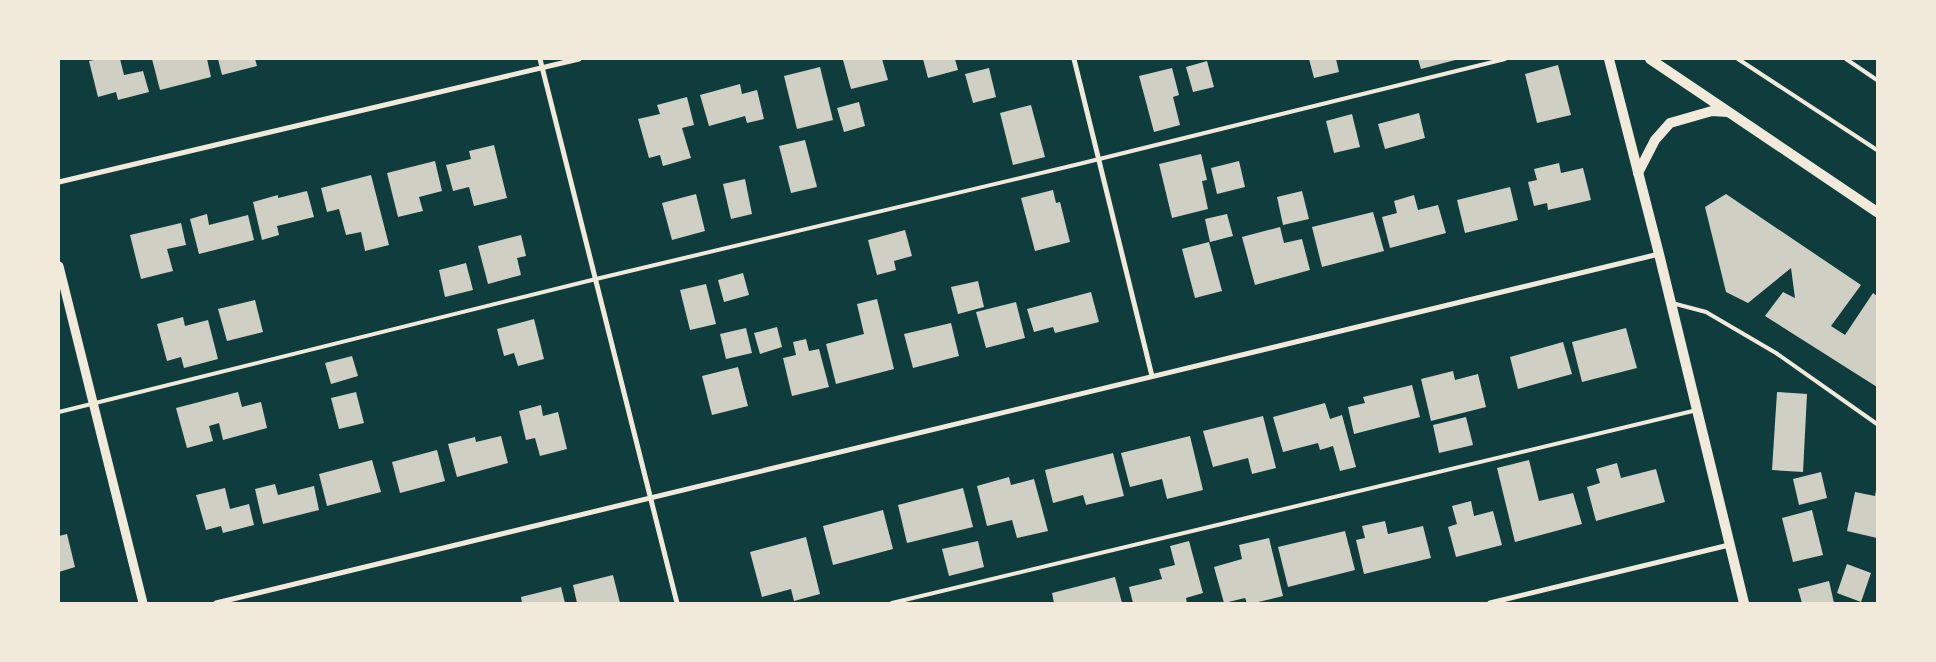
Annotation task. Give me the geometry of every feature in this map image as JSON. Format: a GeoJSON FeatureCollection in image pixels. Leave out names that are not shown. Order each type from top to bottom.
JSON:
{"type":"FeatureCollection","features":[{"type":"Feature","properties":{"kind":"main road"},"geometry":{"type":"LineString","coordinates":[[1609,59],[1671,302],[1744,603]]}},
{"type":"Feature","properties":{"kind":"main road"},"geometry":{"type":"LineString","coordinates":[[1655,60],[1877,212]]}},
{"type":"Feature","properties":{"kind":"main road"},"geometry":{"type":"LineString","coordinates":[[1638,173],[1655,140],[1670,123],[1712,112],[1730,112]]}},
{"type":"Feature","properties":{"kind":"street"},"geometry":{"type":"LineString","coordinates":[[540,59],[677,603]]}},
{"type":"Feature","properties":{"kind":"street"},"geometry":{"type":"LineString","coordinates":[[59,182],[579,59]]}},
{"type":"Feature","properties":{"kind":"street"},"geometry":{"type":"LineString","coordinates":[[1074,59],[1152,376]]}},
{"type":"Feature","properties":{"kind":"street"},"geometry":{"type":"LineString","coordinates":[[216,603],[1659,254]]}},
{"type":"Feature","properties":{"kind":"street"},"geometry":{"type":"LineString","coordinates":[[59,266],[142,603]]}},
{"type":"Feature","properties":{"kind":"street"},"geometry":{"type":"LineString","coordinates":[[1490,603],[1729,545]]}},
{"type":"Feature","properties":{"kind":"lane"},"geometry":{"type":"LineString","coordinates":[[59,412],[596,279],[1099,159],[1505,59]]}},
{"type":"Feature","properties":{"kind":"lane"},"geometry":{"type":"LineString","coordinates":[[1738,59],[1877,150]]}},
{"type":"Feature","properties":{"kind":"lane"},"geometry":{"type":"LineString","coordinates":[[1846,59],[1877,80]]}},
{"type":"Feature","properties":{"kind":"lane"},"geometry":{"type":"LineString","coordinates":[[1671,302],[1706,312],[1776,353],[1877,424]]}},
{"type":"Feature","properties":{"kind":"lane"},"geometry":{"type":"LineString","coordinates":[[892,603],[1697,410]]}},
{"type":"Feature","properties":{"kind":"building"},"geometry":{"type":"Polygon","coordinates":[[[120,59],[124,75],[143,71],[149,92],[118,100],[116,92],[98,97],[89,61],[120,59]]]}},
{"type":"Feature","properties":{"kind":"building"},"geometry":{"type":"Polygon","coordinates":[[[152,59],[207,59],[211,77],[160,90],[152,59]]]}},
{"type":"Feature","properties":{"kind":"building"},"geometry":{"type":"Polygon","coordinates":[[[218,59],[255,59],[257,66],[222,75],[218,59]]]}},
{"type":"Feature","properties":{"kind":"building"},"geometry":{"type":"Polygon","coordinates":[[[882,59],[888,80],[851,89],[843,60],[882,59]]]}},
{"type":"Feature","properties":{"kind":"building"},"geometry":{"type":"Polygon","coordinates":[[[923,59],[955,59],[958,70],[928,78],[923,59]]]}},
{"type":"Feature","properties":{"kind":"building"},"geometry":{"type":"Polygon","coordinates":[[[1309,59],[1336,59],[1339,72],[1314,78],[1309,59]]]}},
{"type":"Feature","properties":{"kind":"building"},"geometry":{"type":"Polygon","coordinates":[[[1418,59],[1459,59],[1421,69],[1418,59]]]}},
{"type":"Feature","properties":{"kind":"building"},"geometry":{"type":"Polygon","coordinates":[[[1207,61],[1214,87],[1193,92],[1186,67],[1207,61]]]}},
{"type":"Feature","properties":{"kind":"building"},"geometry":{"type":"Polygon","coordinates":[[[1558,65],[1571,115],[1537,123],[1525,74],[1558,65]]]}},
{"type":"Feature","properties":{"kind":"building"},"geometry":{"type":"Polygon","coordinates":[[[820,67],[833,120],[797,129],[784,76],[820,67]]]}},
{"type":"Feature","properties":{"kind":"building"},"geometry":{"type":"Polygon","coordinates":[[[989,68],[996,97],[973,103],[965,74],[989,68]]]}},
{"type":"Feature","properties":{"kind":"building"},"geometry":{"type":"Polygon","coordinates":[[[1172,68],[1179,95],[1173,97],[1180,125],[1154,132],[1139,76],[1172,68]]]}},
{"type":"Feature","properties":{"kind":"building"},"geometry":{"type":"Polygon","coordinates":[[[740,84],[742,94],[757,90],[764,119],[747,123],[745,116],[709,126],[700,95],[740,84]]]}},
{"type":"Feature","properties":{"kind":"building"},"geometry":{"type":"Polygon","coordinates":[[[687,97],[694,125],[682,128],[691,158],[663,166],[660,155],[649,158],[638,119],[660,114],[657,105],[687,97]]]}},
{"type":"Feature","properties":{"kind":"building"},"geometry":{"type":"Polygon","coordinates":[[[859,102],[865,126],[844,132],[837,108],[859,102]]]}},
{"type":"Feature","properties":{"kind":"building"},"geometry":{"type":"Polygon","coordinates":[[[1031,105],[1045,157],[1013,165],[1000,113],[1031,105]]]}},
{"type":"Feature","properties":{"kind":"building"},"geometry":{"type":"Polygon","coordinates":[[[1419,113],[1425,138],[1385,149],[1378,124],[1419,113]]]}},
{"type":"Feature","properties":{"kind":"building"},"geometry":{"type":"Polygon","coordinates":[[[1352,114],[1360,147],[1334,153],[1326,121],[1352,114]]]}},
{"type":"Feature","properties":{"kind":"building"},"geometry":{"type":"Polygon","coordinates":[[[805,140],[817,187],[791,193],[779,146],[805,140]]]}},
{"type":"Feature","properties":{"kind":"building"},"geometry":{"type":"Polygon","coordinates":[[[494,145],[507,198],[474,206],[469,187],[453,191],[446,165],[471,159],[469,151],[494,145]]]}},
{"type":"Feature","properties":{"kind":"building"},"geometry":{"type":"Polygon","coordinates":[[[1201,154],[1207,180],[1202,181],[1208,209],[1172,218],[1159,164],[1201,154]]]}},
{"type":"Feature","properties":{"kind":"building"},"geometry":{"type":"Polygon","coordinates":[[[435,161],[442,191],[419,197],[423,211],[398,217],[387,173],[435,161]]]}},
{"type":"Feature","properties":{"kind":"building"},"geometry":{"type":"Polygon","coordinates":[[[1239,161],[1245,187],[1217,194],[1211,168],[1239,161]]]}},
{"type":"Feature","properties":{"kind":"building"},"geometry":{"type":"Polygon","coordinates":[[[1559,163],[1561,173],[1583,168],[1591,200],[1548,210],[1547,203],[1534,206],[1528,182],[1537,180],[1534,169],[1559,163]]]}},
{"type":"Feature","properties":{"kind":"building"},"geometry":{"type":"Polygon","coordinates":[[[371,175],[389,245],[365,251],[361,232],[346,235],[339,209],[327,212],[321,188],[371,175]]]}},
{"type":"Feature","properties":{"kind":"building"},"geometry":{"type":"Polygon","coordinates":[[[745,179],[752,214],[731,219],[723,184],[745,179]]]}},
{"type":"Feature","properties":{"kind":"building"},"geometry":{"type":"Polygon","coordinates":[[[1510,187],[1518,220],[1465,233],[1457,200],[1510,187]]]}},
{"type":"Feature","properties":{"kind":"building"},"geometry":{"type":"Polygon","coordinates":[[[1053,190],[1056,203],[1060,202],[1070,242],[1035,251],[1021,198],[1053,190]]]}},
{"type":"Feature","properties":{"kind":"building"},"geometry":{"type":"Polygon","coordinates":[[[307,191],[314,217],[277,226],[279,235],[262,240],[253,202],[278,195],[278,198],[307,191]]]}},
{"type":"Feature","properties":{"kind":"building"},"geometry":{"type":"Polygon","coordinates":[[[1302,191],[1309,219],[1283,225],[1277,197],[1302,191]]]}},
{"type":"Feature","properties":{"kind":"building"},"geometry":{"type":"Polygon","coordinates":[[[696,194],[705,231],[672,240],[662,203],[696,194]]]}},
{"type":"Feature","properties":{"kind":"building"},"geometry":{"type":"Polygon","coordinates":[[[1726,194],[1861,285],[1831,326],[1845,335],[1873,293],[1877,296],[1877,387],[1765,316],[1783,292],[1795,298],[1791,268],[1748,303],[1726,292],[1705,207],[1726,194]]]}},
{"type":"Feature","properties":{"kind":"building"},"geometry":{"type":"Polygon","coordinates":[[[1414,195],[1418,210],[1438,205],[1446,233],[1390,248],[1382,217],[1397,213],[1394,201],[1414,195]]]}},
{"type":"Feature","properties":{"kind":"building"},"geometry":{"type":"Polygon","coordinates":[[[1373,212],[1384,251],[1322,267],[1312,227],[1373,212]]]}},
{"type":"Feature","properties":{"kind":"building"},"geometry":{"type":"Polygon","coordinates":[[[207,214],[209,225],[248,215],[254,240],[199,254],[190,219],[207,214]]]}},
{"type":"Feature","properties":{"kind":"building"},"geometry":{"type":"Polygon","coordinates":[[[1227,214],[1233,236],[1210,242],[1205,219],[1227,214]]]}},
{"type":"Feature","properties":{"kind":"building"},"geometry":{"type":"Polygon","coordinates":[[[181,223],[186,245],[167,249],[173,271],[141,279],[130,235],[181,223]]]}},
{"type":"Feature","properties":{"kind":"building"},"geometry":{"type":"Polygon","coordinates":[[[1280,227],[1284,243],[1302,239],[1310,270],[1255,285],[1242,237],[1280,227]]]}},
{"type":"Feature","properties":{"kind":"building"},"geometry":{"type":"Polygon","coordinates":[[[905,230],[912,256],[894,261],[896,270],[877,275],[868,240],[905,230]]]}},
{"type":"Feature","properties":{"kind":"building"},"geometry":{"type":"Polygon","coordinates":[[[521,235],[526,256],[517,258],[521,275],[488,284],[478,246],[521,235]]]}},
{"type":"Feature","properties":{"kind":"building"},"geometry":{"type":"Polygon","coordinates":[[[1209,242],[1222,291],[1195,298],[1182,249],[1209,242]]]}},
{"type":"Feature","properties":{"kind":"building"},"geometry":{"type":"Polygon","coordinates":[[[466,263],[473,290],[445,297],[439,270],[466,263]]]}},
{"type":"Feature","properties":{"kind":"building"},"geometry":{"type":"Polygon","coordinates":[[[743,273],[749,295],[724,302],[718,280],[743,273]]]}},
{"type":"Feature","properties":{"kind":"building"},"geometry":{"type":"Polygon","coordinates":[[[978,281],[984,307],[958,314],[951,287],[978,281]]]}},
{"type":"Feature","properties":{"kind":"building"},"geometry":{"type":"Polygon","coordinates":[[[706,284],[716,324],[690,330],[680,290],[706,284]]]}},
{"type":"Feature","properties":{"kind":"building"},"geometry":{"type":"Polygon","coordinates":[[[1091,292],[1099,322],[1055,333],[1053,327],[1034,332],[1027,309],[1091,292]]]}},
{"type":"Feature","properties":{"kind":"building"},"geometry":{"type":"Polygon","coordinates":[[[877,299],[894,369],[836,384],[826,344],[864,334],[857,304],[877,299]]]}},
{"type":"Feature","properties":{"kind":"building"},"geometry":{"type":"Polygon","coordinates":[[[255,300],[263,332],[227,341],[218,309],[255,300]]]}},
{"type":"Feature","properties":{"kind":"building"},"geometry":{"type":"Polygon","coordinates":[[[1016,302],[1025,338],[986,348],[976,312],[1016,302]]]}},
{"type":"Feature","properties":{"kind":"building"},"geometry":{"type":"Polygon","coordinates":[[[183,317],[185,326],[208,320],[218,359],[184,368],[181,357],[167,361],[157,324],[183,317]]]}},
{"type":"Feature","properties":{"kind":"building"},"geometry":{"type":"Polygon","coordinates":[[[534,319],[544,359],[518,366],[514,353],[504,356],[497,329],[534,319]]]}},
{"type":"Feature","properties":{"kind":"building"},"geometry":{"type":"Polygon","coordinates":[[[951,323],[959,356],[913,368],[904,334],[951,323]]]}},
{"type":"Feature","properties":{"kind":"building"},"geometry":{"type":"Polygon","coordinates":[[[777,327],[782,347],[760,354],[754,333],[777,327]]]}},
{"type":"Feature","properties":{"kind":"building"},"geometry":{"type":"Polygon","coordinates":[[[746,328],[752,353],[726,359],[720,334],[746,328]]]}},
{"type":"Feature","properties":{"kind":"building"},"geometry":{"type":"Polygon","coordinates":[[[1626,328],[1637,368],[1582,382],[1572,342],[1626,328]]]}},
{"type":"Feature","properties":{"kind":"building"},"geometry":{"type":"Polygon","coordinates":[[[806,339],[809,351],[819,349],[829,387],[792,396],[783,358],[796,355],[793,342],[806,339]]]}},
{"type":"Feature","properties":{"kind":"building"},"geometry":{"type":"Polygon","coordinates":[[[1563,342],[1572,374],[1518,389],[1510,357],[1563,342]]]}},
{"type":"Feature","properties":{"kind":"building"},"geometry":{"type":"Polygon","coordinates":[[[352,356],[358,376],[331,384],[325,363],[352,356]]]}},
{"type":"Feature","properties":{"kind":"building"},"geometry":{"type":"Polygon","coordinates":[[[738,367],[748,406],[712,415],[702,376],[738,367]]]}},
{"type":"Feature","properties":{"kind":"building"},"geometry":{"type":"Polygon","coordinates":[[[1453,371],[1455,380],[1478,374],[1486,407],[1431,421],[1421,379],[1453,371]]]}},
{"type":"Feature","properties":{"kind":"building"},"geometry":{"type":"Polygon","coordinates":[[[1412,385],[1420,417],[1354,434],[1348,407],[1365,403],[1363,397],[1412,385]]]}},
{"type":"Feature","properties":{"kind":"building"},"geometry":{"type":"Polygon","coordinates":[[[238,392],[242,407],[261,402],[267,428],[223,440],[219,423],[209,426],[213,441],[187,448],[176,408],[238,392]]]}},
{"type":"Feature","properties":{"kind":"building"},"geometry":{"type":"Polygon","coordinates":[[[356,392],[364,423],[339,429],[331,398],[356,392]]]}},
{"type":"Feature","properties":{"kind":"building"},"geometry":{"type":"Polygon","coordinates":[[[1777,392],[1807,394],[1803,472],[1772,470],[1777,392]]]}},
{"type":"Feature","properties":{"kind":"building"},"geometry":{"type":"Polygon","coordinates":[[[1325,403],[1330,419],[1342,415],[1356,467],[1340,471],[1333,446],[1320,450],[1318,443],[1283,452],[1273,417],[1325,403]]]}},
{"type":"Feature","properties":{"kind":"building"},"geometry":{"type":"Polygon","coordinates":[[[541,405],[543,416],[558,412],[567,449],[540,456],[535,438],[526,440],[519,411],[541,405]]]}},
{"type":"Feature","properties":{"kind":"building"},"geometry":{"type":"Polygon","coordinates":[[[1263,416],[1276,468],[1252,474],[1248,458],[1213,467],[1203,431],[1263,416]]]}},
{"type":"Feature","properties":{"kind":"building"},"geometry":{"type":"Polygon","coordinates":[[[1466,417],[1473,445],[1439,453],[1433,425],[1466,417]]]}},
{"type":"Feature","properties":{"kind":"building"},"geometry":{"type":"Polygon","coordinates":[[[501,436],[508,463],[457,477],[448,444],[475,437],[476,442],[501,436]]]}},
{"type":"Feature","properties":{"kind":"building"},"geometry":{"type":"Polygon","coordinates":[[[1190,436],[1203,490],[1167,499],[1162,479],[1130,487],[1121,453],[1190,436]]]}},
{"type":"Feature","properties":{"kind":"building"},"geometry":{"type":"Polygon","coordinates":[[[437,450],[445,481],[400,493],[392,462],[437,450]]]}},
{"type":"Feature","properties":{"kind":"building"},"geometry":{"type":"Polygon","coordinates":[[[1113,453],[1124,496],[1086,505],[1083,495],[1053,503],[1045,470],[1113,453]]]}},
{"type":"Feature","properties":{"kind":"building"},"geometry":{"type":"Polygon","coordinates":[[[372,460],[381,492],[327,506],[319,474],[372,460]]]}},
{"type":"Feature","properties":{"kind":"building"},"geometry":{"type":"Polygon","coordinates":[[[1529,460],[1539,501],[1573,493],[1582,524],[1515,542],[1497,468],[1529,460]]]}},
{"type":"Feature","properties":{"kind":"building"},"geometry":{"type":"Polygon","coordinates":[[[1617,463],[1621,478],[1656,469],[1665,502],[1596,521],[1587,487],[1600,483],[1596,469],[1617,463]]]}},
{"type":"Feature","properties":{"kind":"building"},"geometry":{"type":"Polygon","coordinates":[[[1821,472],[1827,498],[1799,505],[1793,479],[1821,472]]]}},
{"type":"Feature","properties":{"kind":"building"},"geometry":{"type":"Polygon","coordinates":[[[1009,477],[1011,485],[1034,479],[1048,531],[1017,538],[1012,520],[987,526],[977,486],[1009,477]]]}},
{"type":"Feature","properties":{"kind":"building"},"geometry":{"type":"Polygon","coordinates":[[[275,484],[278,495],[314,486],[319,510],[263,524],[255,489],[275,484]]]}},
{"type":"Feature","properties":{"kind":"building"},"geometry":{"type":"Polygon","coordinates":[[[225,488],[230,509],[249,504],[254,525],[223,533],[221,526],[206,530],[196,495],[225,488]]]}},
{"type":"Feature","properties":{"kind":"building"},"geometry":{"type":"Polygon","coordinates":[[[963,488],[973,527],[907,543],[898,505],[963,488]]]}},
{"type":"Feature","properties":{"kind":"building"},"geometry":{"type":"Polygon","coordinates":[[[1876,490],[1877,538],[1847,531],[1855,492],[1875,496],[1876,490]]]}},
{"type":"Feature","properties":{"kind":"building"},"geometry":{"type":"Polygon","coordinates":[[[1471,501],[1474,516],[1493,511],[1502,545],[1456,557],[1448,527],[1457,524],[1452,506],[1471,501]]]}},
{"type":"Feature","properties":{"kind":"building"},"geometry":{"type":"Polygon","coordinates":[[[883,510],[893,549],[833,565],[823,526],[883,510]]]}},
{"type":"Feature","properties":{"kind":"building"},"geometry":{"type":"Polygon","coordinates":[[[1812,510],[1823,555],[1793,562],[1782,518],[1812,510]]]}},
{"type":"Feature","properties":{"kind":"building"},"geometry":{"type":"Polygon","coordinates":[[[1385,521],[1388,534],[1423,526],[1431,558],[1364,574],[1356,540],[1365,538],[1362,526],[1385,521]]]}},
{"type":"Feature","properties":{"kind":"building"},"geometry":{"type":"Polygon","coordinates":[[[1345,531],[1355,570],[1288,587],[1278,547],[1345,531]]]}},
{"type":"Feature","properties":{"kind":"building"},"geometry":{"type":"Polygon","coordinates":[[[67,534],[75,567],[59,572],[59,536],[67,534]]]}},
{"type":"Feature","properties":{"kind":"building"},"geometry":{"type":"Polygon","coordinates":[[[806,537],[820,594],[794,601],[791,589],[762,597],[750,552],[806,537]]]}},
{"type":"Feature","properties":{"kind":"building"},"geometry":{"type":"Polygon","coordinates":[[[1269,538],[1283,596],[1254,603],[1247,603],[1245,598],[1224,603],[1214,567],[1242,559],[1239,545],[1269,538]]]}},
{"type":"Feature","properties":{"kind":"building"},"geometry":{"type":"Polygon","coordinates":[[[978,541],[984,567],[949,576],[942,549],[978,541]]]}},
{"type":"Feature","properties":{"kind":"building"},"geometry":{"type":"Polygon","coordinates":[[[1189,541],[1203,593],[1186,598],[1187,603],[1133,603],[1129,587],[1162,579],[1159,569],[1175,565],[1170,546],[1189,541]]]}},
{"type":"Feature","properties":{"kind":"building"},"geometry":{"type":"Polygon","coordinates":[[[1847,564],[1871,573],[1861,602],[1837,593],[1847,564]]]}},
{"type":"Feature","properties":{"kind":"building"},"geometry":{"type":"Polygon","coordinates":[[[613,575],[620,603],[577,603],[573,585],[613,575]]]}},
{"type":"Feature","properties":{"kind":"building"},"geometry":{"type":"Polygon","coordinates":[[[1115,577],[1122,603],[1054,603],[1052,593],[1115,577]]]}},
{"type":"Feature","properties":{"kind":"building"},"geometry":{"type":"Polygon","coordinates":[[[1829,581],[1834,603],[1802,603],[1798,589],[1829,581]]]}},
{"type":"Feature","properties":{"kind":"building"},"geometry":{"type":"Polygon","coordinates":[[[561,587],[565,603],[522,603],[521,597],[561,587]]]}}]}
